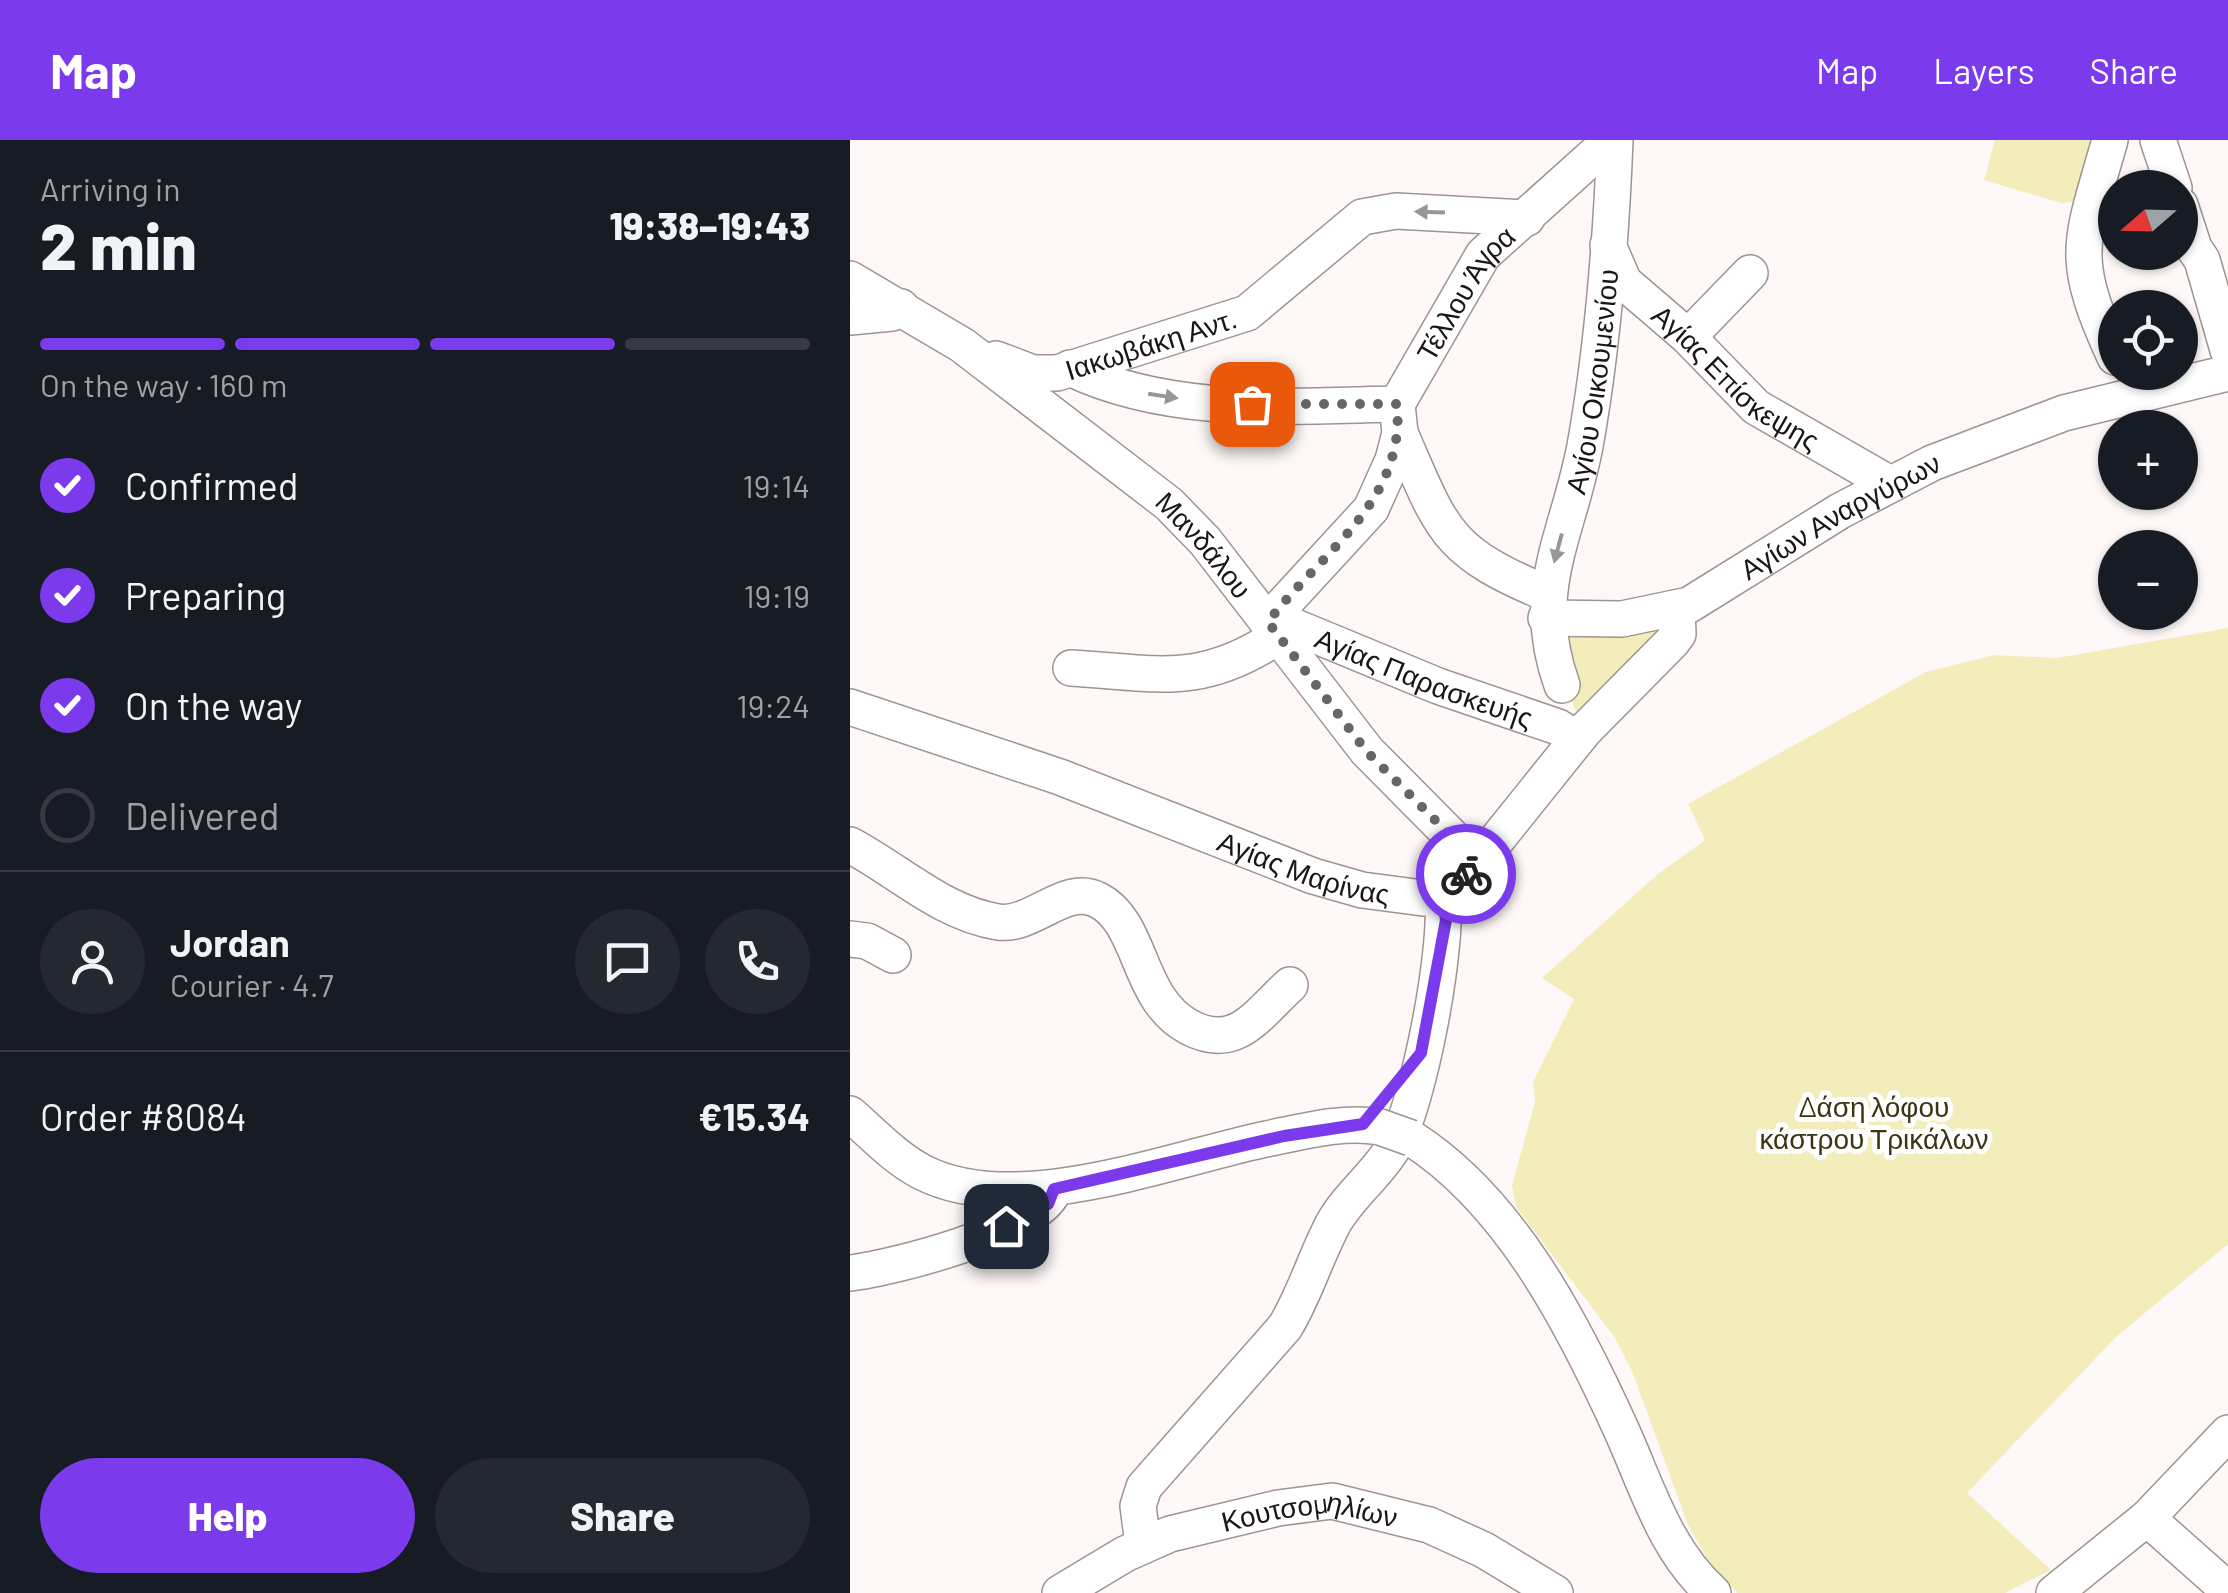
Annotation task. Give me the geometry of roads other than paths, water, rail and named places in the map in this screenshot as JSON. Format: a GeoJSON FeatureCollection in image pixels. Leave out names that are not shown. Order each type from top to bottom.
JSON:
{"type":"FeatureCollection","features":[{"type":"Feature","properties":{"kind":"street"},"geometry":{"type":"LineString","coordinates":[[2098,317],[2082,262],[2083,234],[2110,140]]}},
{"type":"Feature","properties":{"kind":"street"},"geometry":{"type":"LineString","coordinates":[[2158,140],[2168,170]]}},
{"type":"Feature","properties":{"kind":"street","name":"Τέλλου Άγρα"},"geometry":{"type":"LineString","coordinates":[[1071,668],[1188,676],[1243,659],[1371,509],[1383,489],[1399,418],[1484,256],[1608,141]]}},
{"type":"Feature","properties":{"kind":"street","name":"Αγίου Οικουμενίου"},"geometry":{"type":"LineString","coordinates":[[1547,606],[1585,444],[1608,244],[1608,141]]}},
{"type":"Feature","properties":{"kind":"street","name":"Ιακωβάκη Αντ."},"geometry":{"type":"LineString","coordinates":[[1070,368],[1247,313],[1279,290],[1348,225],[1370,215],[1472,212],[1527,218]]}},
{"type":"Feature","properties":{"kind":"street","name":"Αγίας Επίσκεψης"},"geometry":{"type":"LineString","coordinates":[[1608,244],[1624,282],[1775,421],[1890,484]]}},
{"type":"Feature","properties":{"kind":"street"},"geometry":{"type":"LineString","coordinates":[[2215,251],[2228,350]]}},
{"type":"Feature","properties":{"kind":"street"},"geometry":{"type":"LineString","coordinates":[[1688,338],[1750,273]]}},
{"type":"Feature","properties":{"kind":"street"},"geometry":{"type":"LineString","coordinates":[[850,279],[966,348],[1033,373],[1070,368]]}},
{"type":"Feature","properties":{"kind":"street"},"geometry":{"type":"LineString","coordinates":[[850,317],[892,314],[901,307]]}},
{"type":"Feature","properties":{"kind":"street","name":"Μανδάλου"},"geometry":{"type":"LineString","coordinates":[[966,348],[1169,504],[1206,541],[1398,787],[1478,863]]}},
{"type":"Feature","properties":{"kind":"street","name":"Ιακωβάκη Αντ."},"geometry":{"type":"LineString","coordinates":[[1070,368],[1117,387],[1206,402],[1399,418]]}},
{"type":"Feature","properties":{"kind":"street","name":"Αγίων Αναργύρων"},"geometry":{"type":"LineString","coordinates":[[2198,377],[2228,374]]}},
{"type":"Feature","properties":{"kind":"street","name":"Αγίων Αναργύρων"},"geometry":{"type":"LineString","coordinates":[[1399,418],[1448,533],[1492,570],[1547,606],[1622,619],[1704,598],[1890,484],[2112,390]]}},
{"type":"Feature","properties":{"kind":"street"},"geometry":{"type":"LineString","coordinates":[[1547,606],[1548,644],[1562,685]]}},
{"type":"Feature","properties":{"kind":"street"},"geometry":{"type":"LineString","coordinates":[[1143,1544],[1138,1506],[1144,1487],[1284,1327],[1302,1299],[1339,1214],[1395,1145],[1421,1053],[1446,920],[1442,893],[1478,863],[1577,739],[1672,642],[1678,634],[1676,608]]}},
{"type":"Feature","properties":{"kind":"street","name":"Αγίας Παρασκευής"},"geometry":{"type":"LineString","coordinates":[[1272,625],[1558,728],[1577,739]]}},
{"type":"Feature","properties":{"kind":"street","name":"Αγίας Μαρίνας"},"geometry":{"type":"LineString","coordinates":[[861,710],[1060,777],[1326,880],[1406,896],[1442,893]]}},
{"type":"Feature","properties":{"kind":"street"},"geometry":{"type":"LineString","coordinates":[[850,845],[948,906],[991,920],[1021,922],[1074,897],[1098,900],[1120,920],[1144,976],[1166,1010],[1212,1037],[1238,1032],[1290,985]]}},
{"type":"Feature","properties":{"kind":"street"},"geometry":{"type":"LineString","coordinates":[[850,938],[867,941],[893,955]]}},
{"type":"Feature","properties":{"kind":"street"},"geometry":{"type":"LineString","coordinates":[[1385,1130],[1421,1053]]}},
{"type":"Feature","properties":{"kind":"street"},"geometry":{"type":"LineString","coordinates":[[850,1114],[886,1146],[931,1176],[1008,1191],[1054,1189],[1267,1139],[1385,1130],[1456,1175],[1521,1250],[1592,1369],[1668,1538],[1713,1593]]}},
{"type":"Feature","properties":{"kind":"street"},"geometry":{"type":"LineString","coordinates":[[850,1273],[902,1264],[1006,1226],[1048,1204],[1054,1189]]}},
{"type":"Feature","properties":{"kind":"street"},"geometry":{"type":"LineString","coordinates":[[2054,1593],[2147,1518],[2228,1432]]}},
{"type":"Feature","properties":{"kind":"street","name":"Κουτσομηλίων"},"geometry":{"type":"LineString","coordinates":[[1060,1593],[1143,1544],[1249,1514],[1332,1501],[1429,1525],[1510,1582],[1554,1593]]}},
{"type":"Feature","properties":{"kind":"street"},"geometry":{"type":"LineString","coordinates":[[2147,1518],[2228,1590]]}},
{"type":"Feature","properties":{"kind":"park label","name":"Δάση λόφου κάστρου Τρικάλων"},"geometry":{"type":"Point","coordinates":[1874,1122]}}]}
